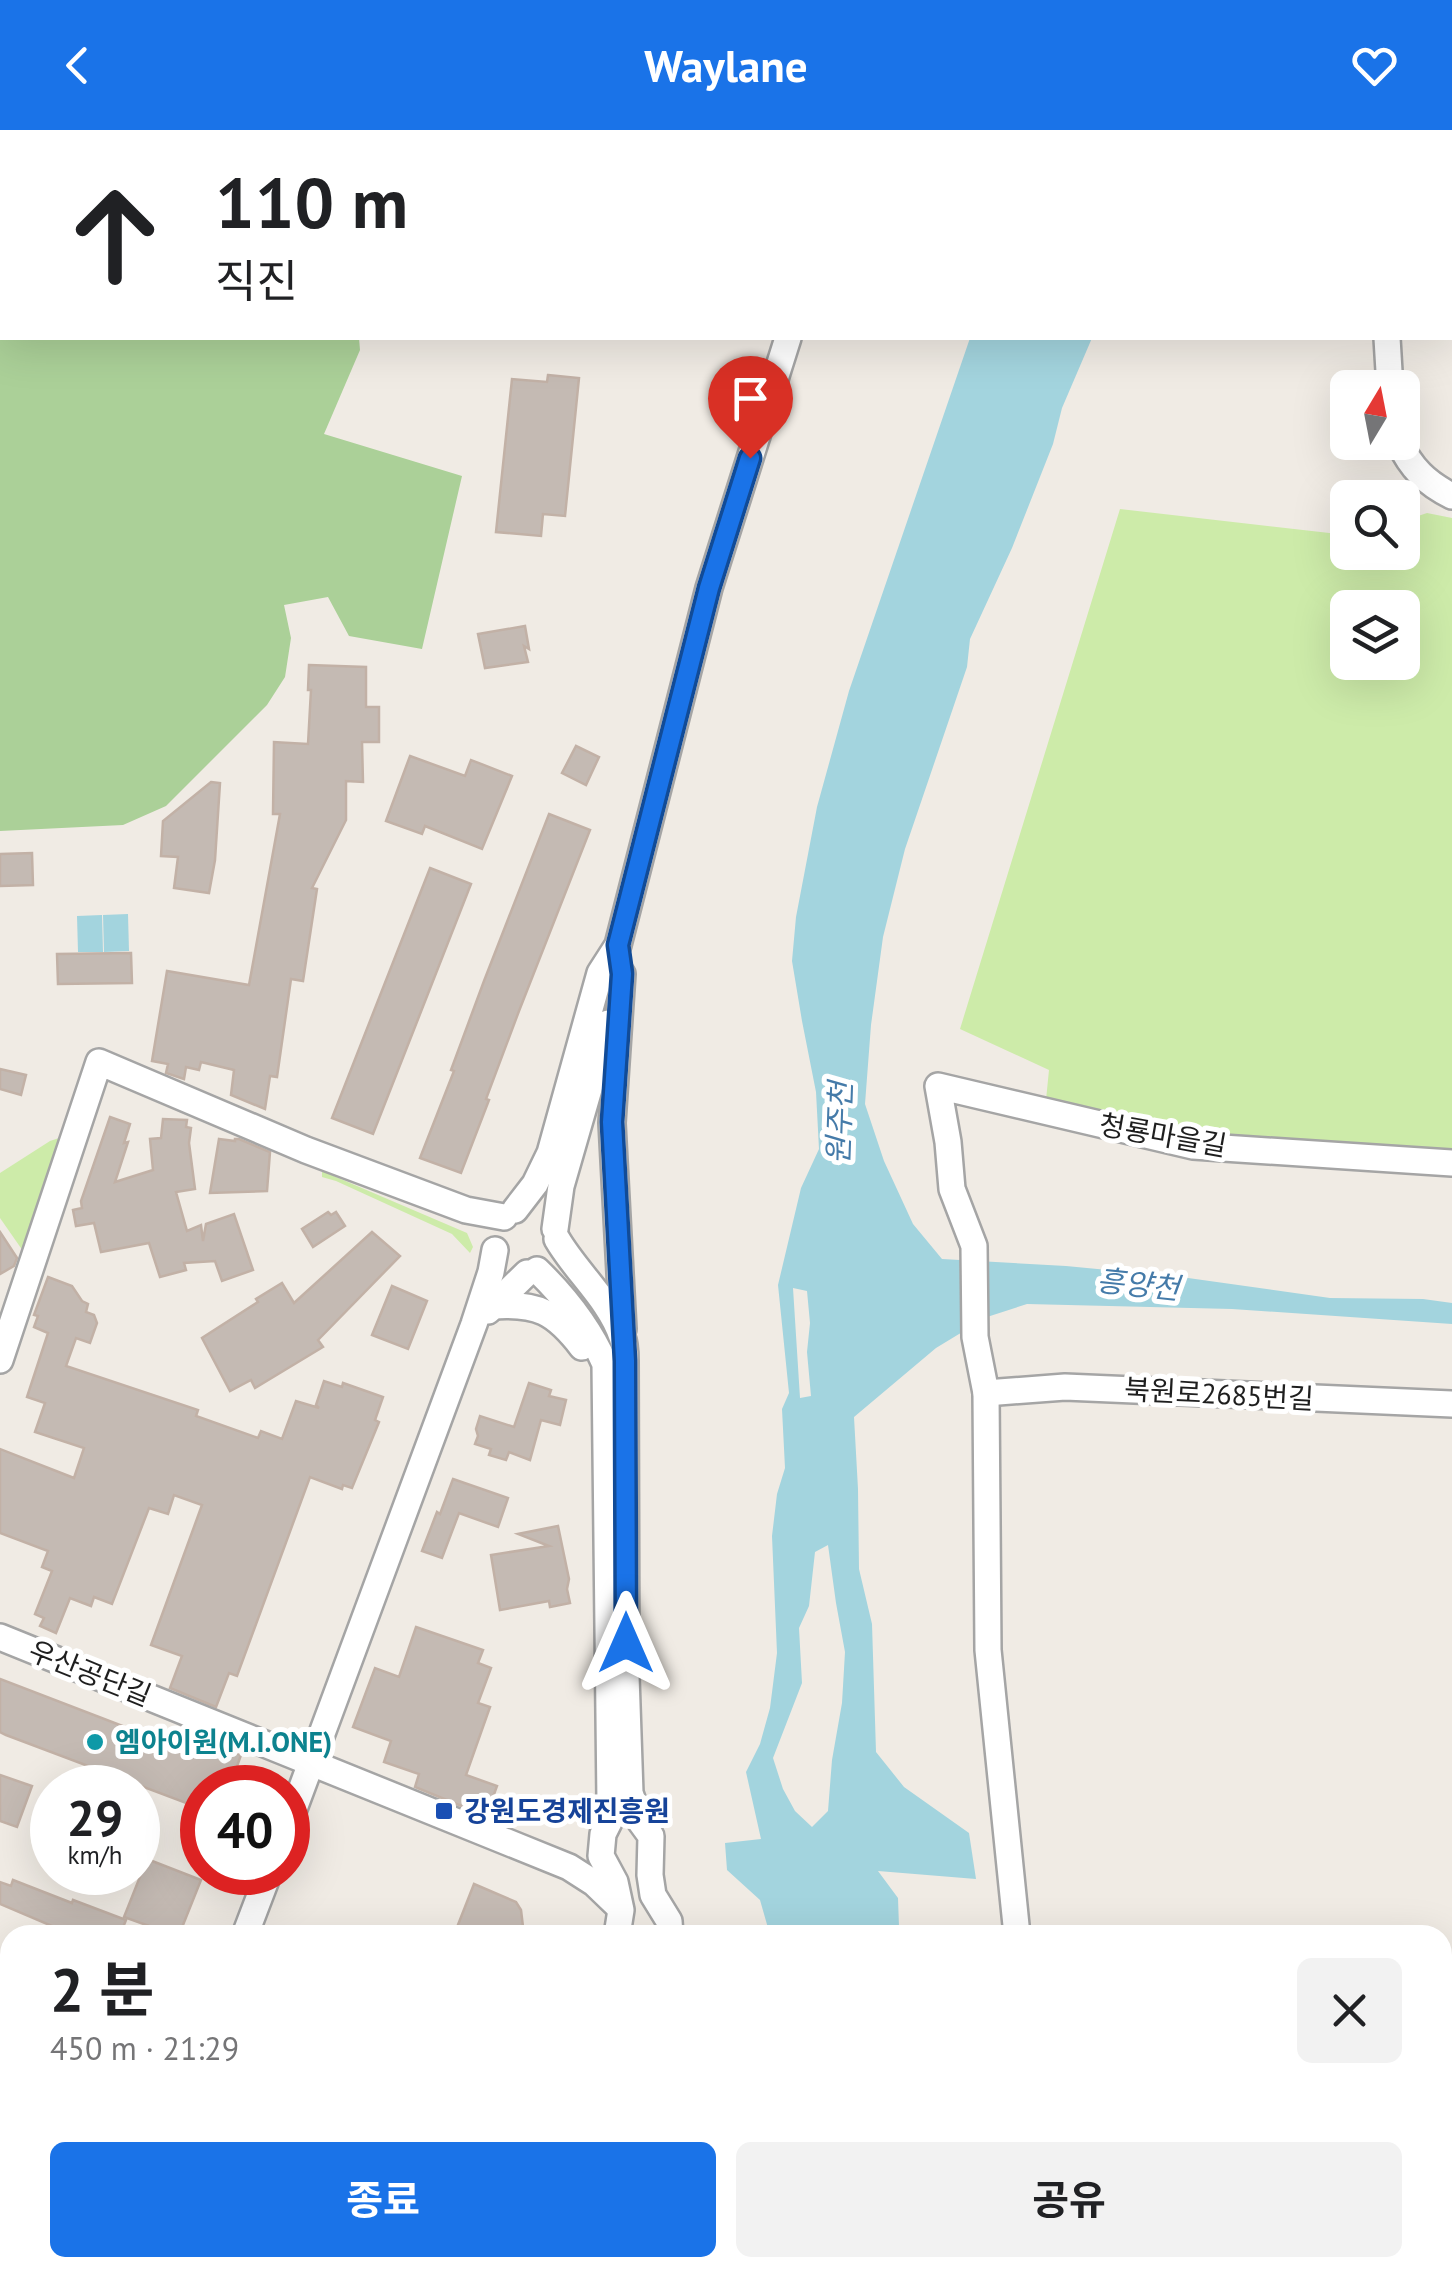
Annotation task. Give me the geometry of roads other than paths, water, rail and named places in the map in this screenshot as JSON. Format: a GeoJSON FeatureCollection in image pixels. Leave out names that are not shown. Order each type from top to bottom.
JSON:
{"type":"FeatureCollection","features":[{"type":"Feature","properties":{"kind":"street"},"geometry":{"type":"LineString","coordinates":[[311,1763],[474,1324],[502,1229],[535,1184],[550,1153],[600,973],[618,945],[709,588],[787,340]]}},
{"type":"Feature","properties":{"kind":"street"},"geometry":{"type":"LineString","coordinates":[[1387,340],[1389,370]]}},
{"type":"Feature","properties":{"kind":"street"},"geometry":{"type":"LineString","coordinates":[[1409,460],[1417,474],[1452,496]]}},
{"type":"Feature","properties":{"kind":"street"},"geometry":{"type":"LineString","coordinates":[[618,945],[622,974],[612,1122],[625,1361],[628,1756],[630,1792],[640,1821],[651,1836],[653,1896],[669,1925]]}},
{"type":"Feature","properties":{"kind":"street"},"geometry":{"type":"LineString","coordinates":[[474,1324],[553,1258],[561,1186],[622,974]]}},
{"type":"Feature","properties":{"kind":"street"},"geometry":{"type":"LineString","coordinates":[[0,1360],[98,1062],[306,1150],[466,1210],[502,1229]]}},
{"type":"Feature","properties":{"kind":"street","name":"청룡마을길"},"geometry":{"type":"LineString","coordinates":[[986,1394],[974,1336],[974,1246],[952,1189],[938,1086],[1194,1146],[1452,1163]]}},
{"type":"Feature","properties":{"kind":"street"},"geometry":{"type":"LineString","coordinates":[[619,1922],[615,1882],[601,1856],[603,1834],[610,1820],[605,1364],[594,1337],[574,1309],[532,1272],[508,1268],[500,1260],[502,1229],[524,1209],[542,1214],[623,1339]]}},
{"type":"Feature","properties":{"kind":"street"},"geometry":{"type":"LineString","coordinates":[[493,1306],[519,1304],[564,1324],[583,1347],[595,1379],[605,1431]]}},
{"type":"Feature","properties":{"kind":"street","name":"북원로2685번길"},"geometry":{"type":"LineString","coordinates":[[986,1394],[1066,1387],[1452,1404]]}},
{"type":"Feature","properties":{"kind":"street"},"geometry":{"type":"LineString","coordinates":[[986,1394],[988,1650],[1016,1925]]}},
{"type":"Feature","properties":{"kind":"street","name":"우산공단길"},"geometry":{"type":"LineString","coordinates":[[0,1636],[569,1867],[609,1895],[619,1922]]}},
{"type":"Feature","properties":{"kind":"street"},"geometry":{"type":"LineString","coordinates":[[610,1820],[633,1816],[640,1821]]}},
{"type":"Feature","properties":{"kind":"street"},"geometry":{"type":"LineString","coordinates":[[569,1867],[583,1867],[601,1856]]}},
{"type":"Feature","properties":{"kind":"street"},"geometry":{"type":"LineString","coordinates":[[249,1925],[260,1895]]}},
{"type":"Feature","properties":{"kind":"water"},"geometry":{"type":"Polygon","coordinates":[[[969,340],[1091,340],[1062,408],[1053,444],[1012,548],[970,639],[967,667],[905,849],[883,937],[865,1104],[884,1161],[913,1224],[942,1259],[1181,1277],[1330,1298],[1452,1303],[1452,1324],[1232,1309],[1027,1304],[987,1317],[936,1348],[854,1417],[859,1569],[872,1624],[876,1752],[904,1787],[969,1833],[976,1879],[878,1871],[898,1898],[899,1925],[767,1925],[760,1900],[727,1870],[725,1843],[761,1839],[746,1772],[760,1744],[770,1708],[777,1653],[772,1536],[785,1468],[782,1409],[789,1393],[778,1285],[801,1188],[819,1149],[816,1092],[792,961],[796,917],[817,807],[849,691],[969,340]],[[793,1288],[800,1398],[811,1396],[807,1291],[793,1288]],[[828,1545],[815,1552],[809,1606],[799,1628],[802,1683],[773,1758],[795,1811],[812,1827],[828,1811],[842,1703],[845,1652],[828,1545]]]}},
{"type":"Feature","properties":{"kind":"water"},"geometry":{"type":"Polygon","coordinates":[[[128,914],[129,951],[104,952],[103,915],[128,914]]]}},
{"type":"Feature","properties":{"kind":"water"},"geometry":{"type":"Polygon","coordinates":[[[102,915],[103,952],[78,952],[77,916],[102,915]]]}},
{"type":"Feature","properties":{"kind":"place","name":"엠아이원(M.I.ONE)"},"geometry":{"type":"Point","coordinates":[95,1742]}},
{"type":"Feature","properties":{"kind":"place","name":"강원도경제진흥원"},"geometry":{"type":"Point","coordinates":[444,1811]}},
{"type":"Feature","properties":{"kind":"water label","name":"원주천"},"geometry":{"type":"Point","coordinates":[840,1123]}},
{"type":"Feature","properties":{"kind":"water label","name":"흥양천"},"geometry":{"type":"Point","coordinates":[1138,1285]}}]}
